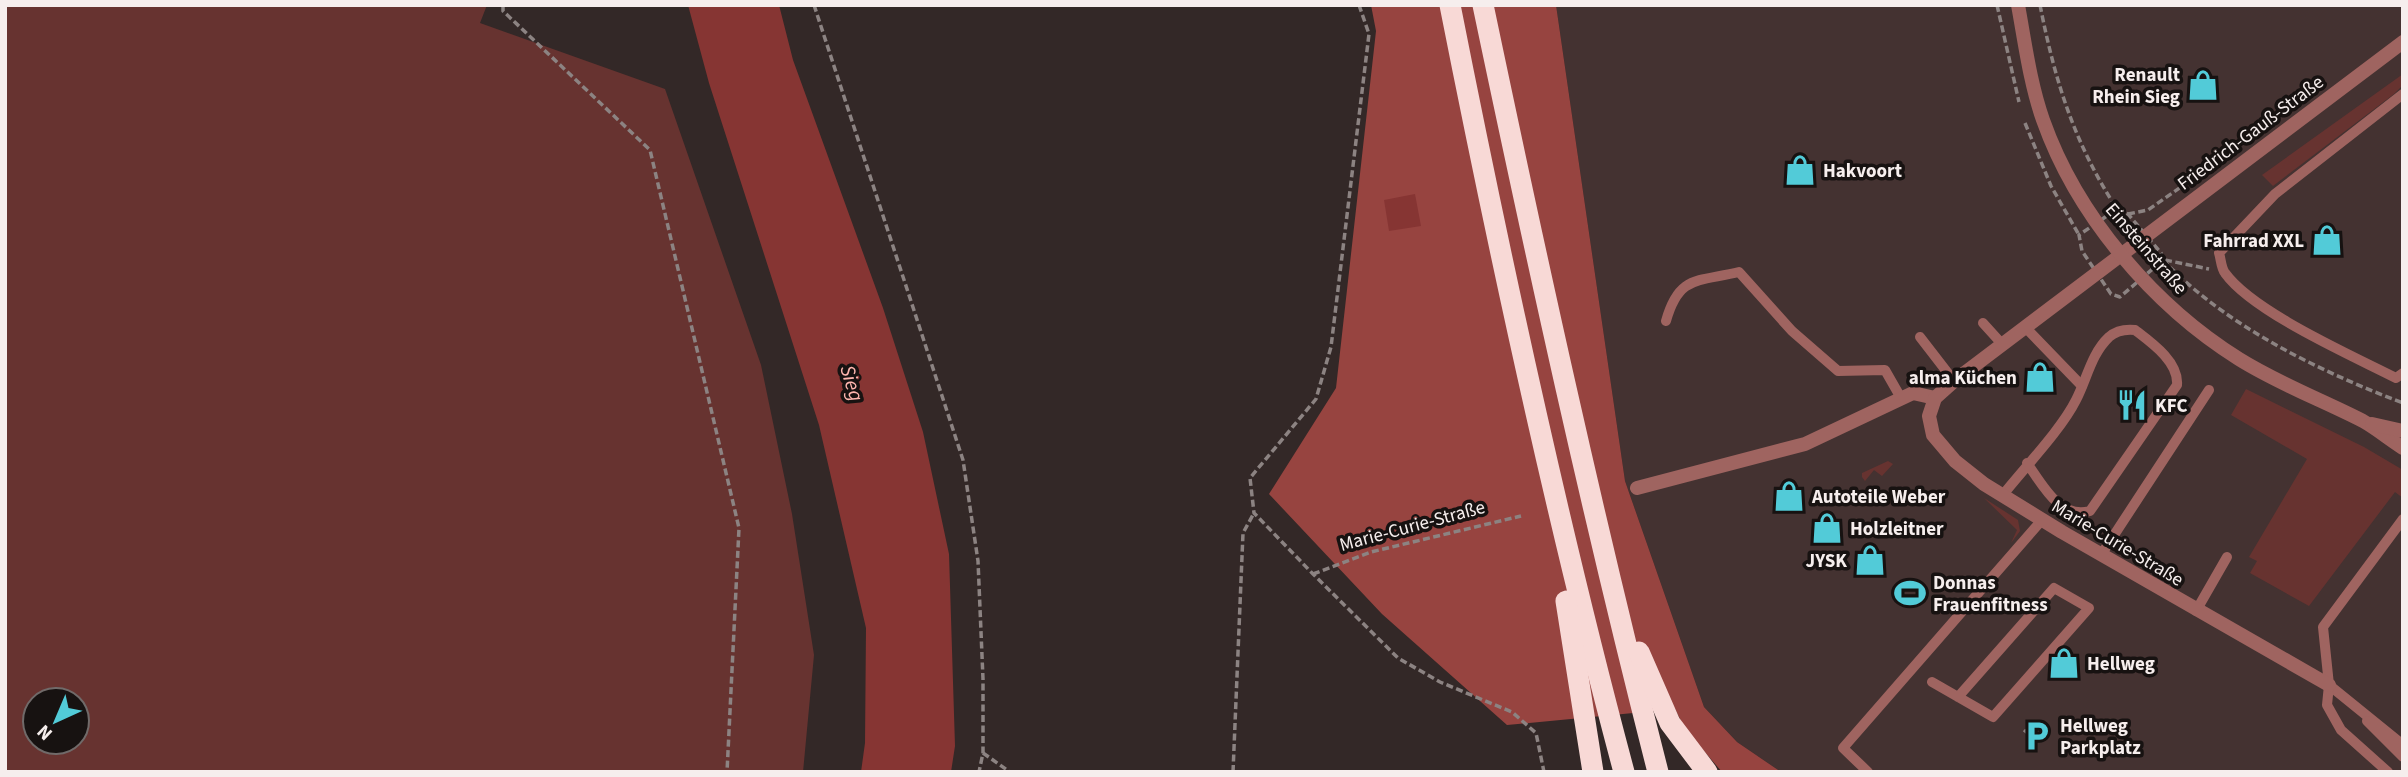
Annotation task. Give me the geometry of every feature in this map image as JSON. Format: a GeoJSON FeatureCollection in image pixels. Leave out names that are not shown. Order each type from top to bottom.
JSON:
{"type":"FeatureCollection","features":[{"type":"Feature","properties":{"kind":"highway"},"geometry":{"type":"LineString","coordinates":[[1450,5],[1505,283],[1543,450],[1624,772]]}},
{"type":"Feature","properties":{"kind":"highway"},"geometry":{"type":"LineString","coordinates":[[1483,5],[1554,346],[1605,565],[1658,772]]}},
{"type":"Feature","properties":{"kind":"highway"},"geometry":{"type":"LineString","coordinates":[[1543,450],[1592,772]]}},
{"type":"Feature","properties":{"kind":"highway"},"geometry":{"type":"LineString","coordinates":[[1605,565],[1657,699],[1686,747],[1707,772]]}},
{"type":"Feature","properties":{"kind":"street","name":"Einsteinstraße"},"geometry":{"type":"LineString","coordinates":[[2018,5],[2043,121],[2088,208],[2121,253],[2165,302],[2220,346],[2277,381],[2364,422],[2403,448]]}},
{"type":"Feature","properties":{"kind":"street","name":"Friedrich-Gauß-Straße"},"geometry":{"type":"LineString","coordinates":[[2121,253],[2403,42]]}},
{"type":"Feature","properties":{"kind":"street"},"geometry":{"type":"LineString","coordinates":[[1637,488],[1805,444],[1901,398],[1919,393],[1935,398],[2121,253]]}},
{"type":"Feature","properties":{"kind":"street","name":"Marie-Curie-Straße"},"geometry":{"type":"LineString","coordinates":[[1935,398],[1930,407],[1929,425],[1941,447],[2002,496],[2196,611],[2329,685]]}},
{"type":"Feature","properties":{"kind":"street","name":"Einsteinstraße"},"geometry":{"type":"LineString","coordinates":[[2364,422],[2403,431]]}},
{"type":"Feature","properties":{"kind":"lane"},"geometry":{"type":"LineString","coordinates":[[2403,94],[2275,194],[2219,253],[2223,272],[2246,293],[2286,321],[2396,378],[2403,373]]}},
{"type":"Feature","properties":{"kind":"lane"},"geometry":{"type":"LineString","coordinates":[[1666,321],[1672,299],[1684,285],[1739,272],[1792,331],[1838,371],[1885,370],[1901,398]]}},
{"type":"Feature","properties":{"kind":"lane"},"geometry":{"type":"LineString","coordinates":[[1983,323],[2002,344]]}},
{"type":"Feature","properties":{"kind":"lane"},"geometry":{"type":"LineString","coordinates":[[2025,327],[2081,386]]}},
{"type":"Feature","properties":{"kind":"lane"},"geometry":{"type":"LineString","coordinates":[[2002,496],[2027,463],[2076,401],[2081,386],[2104,344],[2119,331],[2134,330],[2174,366],[2178,374],[2177,385],[2096,506],[2082,513],[2073,512],[2054,500],[2027,463]]}},
{"type":"Feature","properties":{"kind":"lane"},"geometry":{"type":"LineString","coordinates":[[1920,337],[1954,381]]}},
{"type":"Feature","properties":{"kind":"lane"},"geometry":{"type":"LineString","coordinates":[[2101,555],[2209,390]]}},
{"type":"Feature","properties":{"kind":"lane"},"geometry":{"type":"LineString","coordinates":[[2388,772],[2341,730],[2327,705],[2329,685],[2323,626],[2403,519]]}},
{"type":"Feature","properties":{"kind":"lane"},"geometry":{"type":"LineString","coordinates":[[1868,772],[1843,748],[2042,520]]}},
{"type":"Feature","properties":{"kind":"lane"},"geometry":{"type":"LineString","coordinates":[[2196,611],[2227,557]]}},
{"type":"Feature","properties":{"kind":"lane"},"geometry":{"type":"LineString","coordinates":[[1932,682],[1958,697],[1993,717],[2089,608],[2054,588],[1958,697]]}},
{"type":"Feature","properties":{"kind":"lane"},"geometry":{"type":"LineString","coordinates":[[2329,685],[2403,745]]}},
{"type":"Feature","properties":{"kind":"lane"},"geometry":{"type":"LineString","coordinates":[[2363,715],[2375,732],[2403,757]]}},
{"type":"Feature","properties":{"kind":"path"},"geometry":{"type":"LineString","coordinates":[[503,5],[503,10],[650,150],[738,528],[727,772]]}},
{"type":"Feature","properties":{"kind":"path"},"geometry":{"type":"LineString","coordinates":[[814,5],[963,460],[978,561],[983,753],[979,772]]}},
{"type":"Feature","properties":{"kind":"path"},"geometry":{"type":"LineString","coordinates":[[1233,772],[1243,533],[1254,513],[1250,478],[1316,399],[1331,347],[1369,34],[1359,5]]}},
{"type":"Feature","properties":{"kind":"path"},"geometry":{"type":"LineString","coordinates":[[2040,5],[2060,95],[2080,145],[2117,209]]}},
{"type":"Feature","properties":{"kind":"path"},"geometry":{"type":"LineString","coordinates":[[2223,272],[2163,260],[2217,309],[2274,343],[2360,387],[2403,403]]}},
{"type":"Feature","properties":{"kind":"path"},"geometry":{"type":"LineString","coordinates":[[1254,513],[1398,658],[1440,682],[1513,712],[1536,733],[1544,772]]}},
{"type":"Feature","properties":{"kind":"path","name":"Marie-Curie-Straße"},"geometry":{"type":"LineString","coordinates":[[1313,574],[1371,552],[1521,516]]}},
{"type":"Feature","properties":{"kind":"path"},"geometry":{"type":"LineString","coordinates":[[2024,730],[2040,743]]}},
{"type":"Feature","properties":{"kind":"path"},"geometry":{"type":"LineString","coordinates":[[983,753],[1010,772]]}},
{"type":"Feature","properties":{"kind":"shaded area"},"geometry":{"type":"Polygon","coordinates":[[[5,5],[487,5],[480,23],[665,89],[761,365],[792,514],[814,655],[803,772],[5,772],[5,5]]]}},
{"type":"Feature","properties":{"kind":"shaded area"},"geometry":{"type":"Polygon","coordinates":[[[1371,5],[1556,5],[1625,481],[1704,707],[1737,742],[1781,772],[1722,772],[1685,729],[1675,709],[1507,725],[1382,614],[1269,494],[1336,388],[1376,31],[1371,5]]]}},
{"type":"Feature","properties":{"kind":"shaded area"},"geometry":{"type":"Polygon","coordinates":[[[1556,5],[2403,5],[2403,772],[1781,772],[1737,742],[1704,707],[1625,481],[1556,5]]]}},
{"type":"Feature","properties":{"kind":"shaded area"},"geometry":{"type":"Polygon","coordinates":[[[2403,74],[2403,85],[2394,94],[2273,186],[2262,175],[2403,74]]]}},
{"type":"Feature","properties":{"kind":"shaded area"},"geometry":{"type":"Polygon","coordinates":[[[2246,389],[2364,447],[2403,470],[2403,498],[2395,492],[2309,606],[2250,573],[2257,561],[2249,557],[2307,459],[2231,415],[2246,389]]]}},
{"type":"Feature","properties":{"kind":"shaded area"},"geometry":{"type":"Polygon","coordinates":[[[1888,461],[1893,464],[1882,476],[1874,470],[1865,481],[1862,477],[1862,473],[1888,461]]]}},
{"type":"Feature","properties":{"kind":"shaded area"},"geometry":{"type":"Polygon","coordinates":[[[1984,498],[2018,520],[2020,531],[2011,543],[2017,530],[1984,498]]]}},
{"type":"Feature","properties":{"kind":"water","name":"Sieg"},"geometry":{"type":"Polygon","coordinates":[[[688,5],[779,5],[793,60],[883,308],[923,432],[949,554],[955,746],[951,772],[861,772],[865,743],[866,628],[819,425],[709,83],[688,5]]]}},
{"type":"Feature","properties":{"kind":"water"},"geometry":{"type":"Polygon","coordinates":[[[1415,194],[1421,226],[1389,231],[1384,200],[1415,194]]]}},
{"type":"Feature","properties":{"kind":"place","name":"Renault Rhein Sieg"},"geometry":{"type":"Point","coordinates":[2203,85]}},
{"type":"Feature","properties":{"kind":"place","name":"Hakvoort"},"geometry":{"type":"Point","coordinates":[1800,170]}},
{"type":"Feature","properties":{"kind":"place","name":"Fahrrad XXL"},"geometry":{"type":"Point","coordinates":[2327,240]}},
{"type":"Feature","properties":{"kind":"place","name":"alma Küchen"},"geometry":{"type":"Point","coordinates":[2040,377]}},
{"type":"Feature","properties":{"kind":"place","name":"KFC"},"geometry":{"type":"Point","coordinates":[2132,405]}},
{"type":"Feature","properties":{"kind":"place","name":"Autoteile Weber"},"geometry":{"type":"Point","coordinates":[1789,496]}},
{"type":"Feature","properties":{"kind":"place","name":"Holzleitner"},"geometry":{"type":"Point","coordinates":[1827,528]}},
{"type":"Feature","properties":{"kind":"place","name":"JYSK"},"geometry":{"type":"Point","coordinates":[1870,560]}},
{"type":"Feature","properties":{"kind":"place","name":"Donnas Frauenfitness"},"geometry":{"type":"Point","coordinates":[1910,593]}},
{"type":"Feature","properties":{"kind":"place","name":"Hellweg"},"geometry":{"type":"Point","coordinates":[2064,663]}},
{"type":"Feature","properties":{"kind":"place","name":"Hellweg Parkplatz"},"geometry":{"type":"Point","coordinates":[2037,736]}}]}
